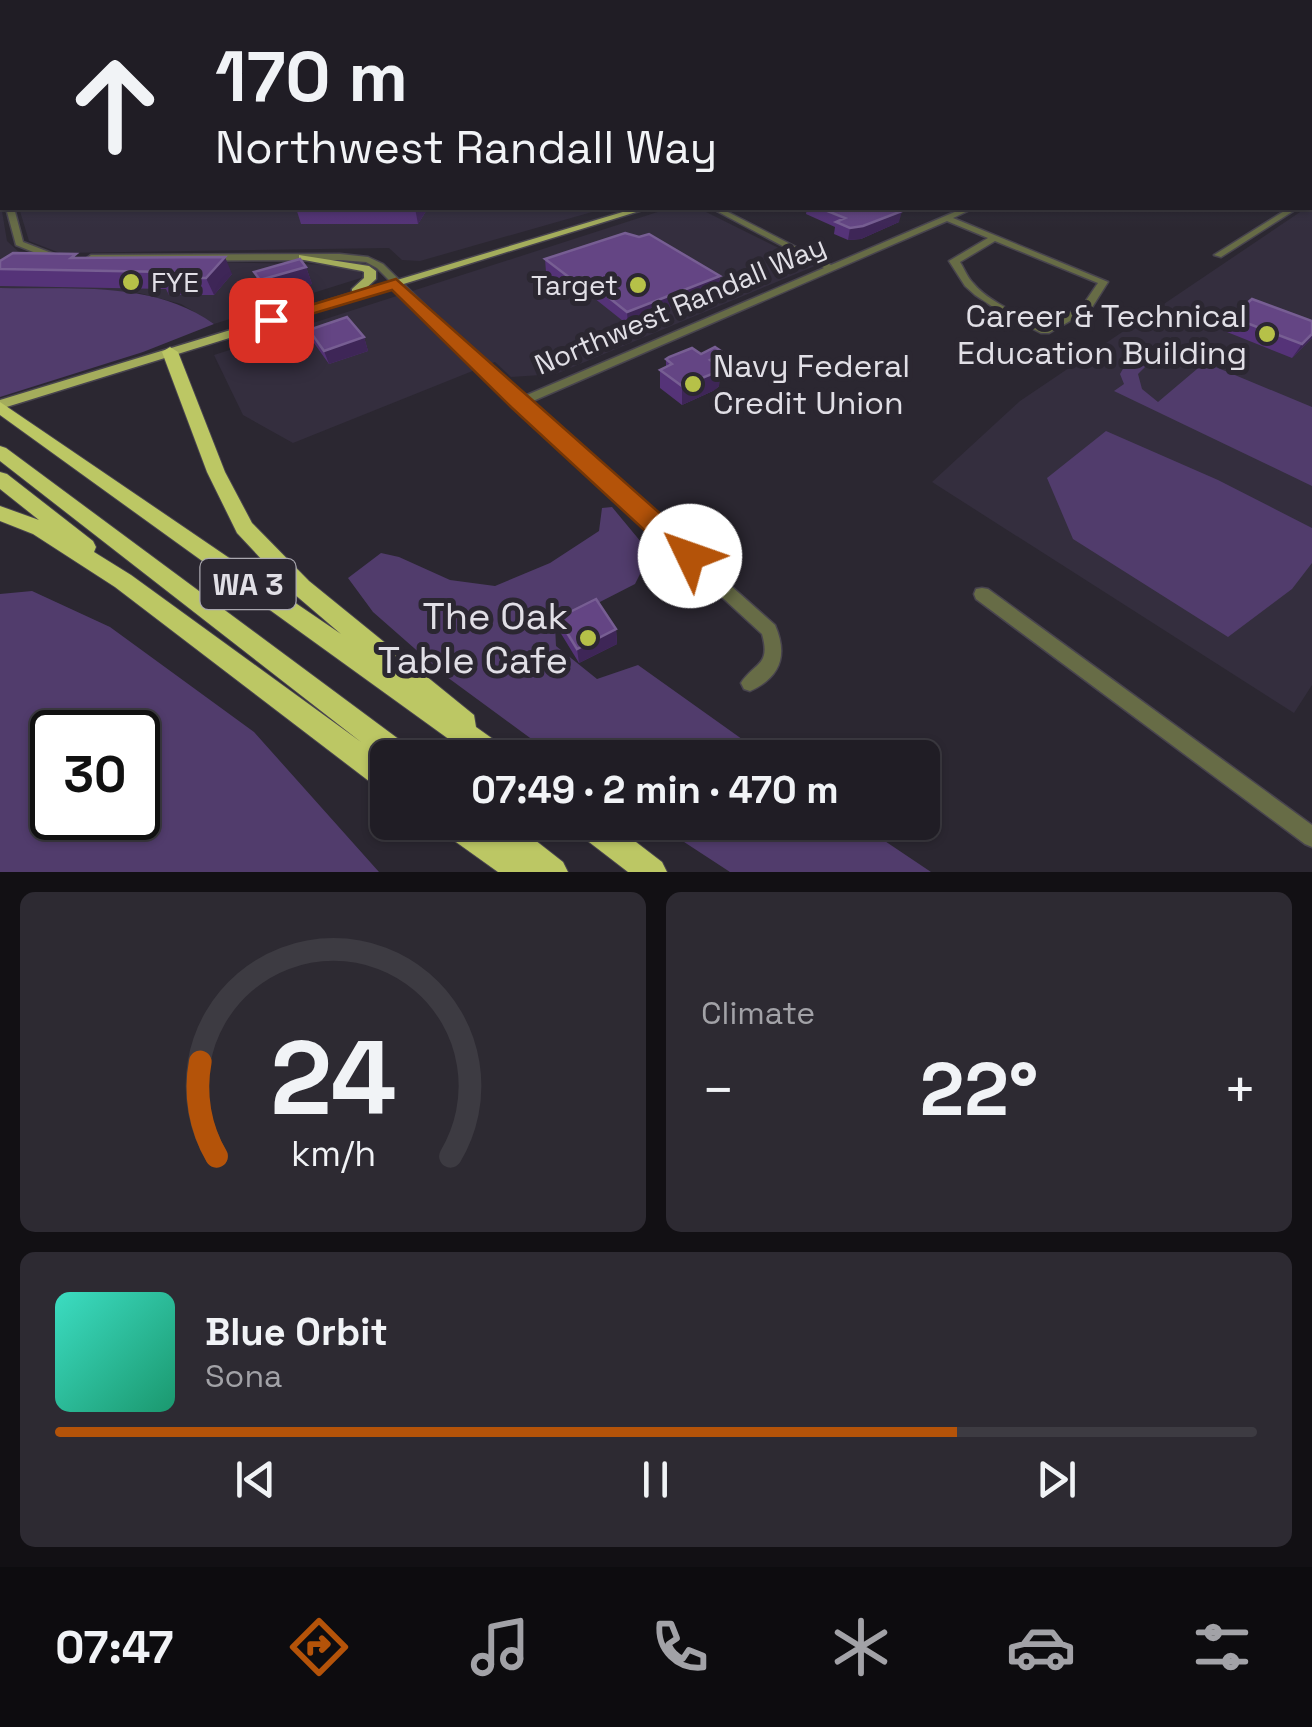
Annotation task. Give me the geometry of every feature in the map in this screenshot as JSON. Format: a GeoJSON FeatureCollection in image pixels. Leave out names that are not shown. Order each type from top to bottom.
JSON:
{"type":"FeatureCollection","features":[{"type":"Feature","properties":{"kind":"highway"},"geometry":{"type":"LineString","coordinates":[[170,352],[216,472],[244,528],[302,587],[479,740]]}},
{"type":"Feature","properties":{"kind":"highway","name":"WA 3"},"geometry":{"type":"LineString","coordinates":[[0,406],[474,740]]}},
{"type":"Feature","properties":{"kind":"highway","name":"WA 3"},"geometry":{"type":"LineString","coordinates":[[0,452],[379,740]]}},
{"type":"Feature","properties":{"kind":"highway"},"geometry":{"type":"LineString","coordinates":[[0,480],[123,581],[370,765]]}},
{"type":"Feature","properties":{"kind":"highway"},"geometry":{"type":"LineString","coordinates":[[0,512],[40,529],[123,581]]}},
{"type":"Feature","properties":{"kind":"highway"},"geometry":{"type":"LineString","coordinates":[[477,840],[522,872]]}},
{"type":"Feature","properties":{"kind":"highway"},"geometry":{"type":"LineString","coordinates":[[511,840],[553,872]]}},
{"type":"Feature","properties":{"kind":"highway"},"geometry":{"type":"LineString","coordinates":[[610,840],[652,872]]}},
{"type":"Feature","properties":{"kind":"main road"},"geometry":{"type":"LineString","coordinates":[[0,406],[637,210]]}},
{"type":"Feature","properties":{"kind":"main road"},"geometry":{"type":"LineString","coordinates":[[303,257],[352,263],[370,271],[366,284],[340,300]]}},
{"type":"Feature","properties":{"kind":"street"},"geometry":{"type":"LineString","coordinates":[[10,210],[16,239],[22,247],[63,258]]}},
{"type":"Feature","properties":{"kind":"street"},"geometry":{"type":"LineString","coordinates":[[719,210],[831,268]]}},
{"type":"Feature","properties":{"kind":"street","name":"Northwest Randall Way"},"geometry":{"type":"LineString","coordinates":[[80,258],[368,260],[380,266],[518,403],[965,210]]}},
{"type":"Feature","properties":{"kind":"street"},"geometry":{"type":"LineString","coordinates":[[1218,255],[1291,210]]}},
{"type":"Feature","properties":{"kind":"street"},"geometry":{"type":"LineString","coordinates":[[946,218],[1103,282],[1086,307],[1046,331],[1000,310],[967,284],[963,269],[954,261],[994,238]]}},
{"type":"Feature","properties":{"kind":"street"},"geometry":{"type":"LineString","coordinates":[[518,403],[769,630],[776,646],[773,662],[750,683]]}},
{"type":"Feature","properties":{"kind":"street"},"geometry":{"type":"LineString","coordinates":[[982,594],[1312,837]]}},
{"type":"Feature","properties":{"kind":"shaded area"},"geometry":{"type":"Polygon","coordinates":[[[0,210],[7,241],[20,253],[36,258],[343,265],[358,269],[364,277],[214,324],[181,304],[139,293],[0,288],[0,210]]]}},
{"type":"Feature","properties":{"kind":"shaded area"},"geometry":{"type":"Polygon","coordinates":[[[20,210],[599,210],[420,261],[402,260],[389,248],[60,253],[29,241],[20,210]]]}},
{"type":"Feature","properties":{"kind":"shaded area"},"geometry":{"type":"Polygon","coordinates":[[[664,210],[702,210],[815,266],[556,374],[511,377],[495,362],[293,443],[243,415],[214,355],[664,210]]]}},
{"type":"Feature","properties":{"kind":"shaded area"},"geometry":{"type":"Polygon","coordinates":[[[1303,210],[1312,210],[1312,685],[1294,713],[932,482],[1020,401],[1303,210]]]}},
{"type":"Feature","properties":{"kind":"shaded area"},"geometry":{"type":"Polygon","coordinates":[[[0,288],[138,294],[165,300],[214,324],[143,352],[0,397],[0,288]]]}},
{"type":"Feature","properties":{"kind":"shaded area"},"geometry":{"type":"Polygon","coordinates":[[[1162,354],[1206,363],[1312,407],[1312,486],[1114,391],[1124,384],[1120,374],[1128,360],[1162,354]],[[1161,362],[1146,366],[1138,374],[1142,389],[1158,402],[1197,369],[1161,362]]]}},
{"type":"Feature","properties":{"kind":"shaded area"},"geometry":{"type":"Polygon","coordinates":[[[1106,431],[1218,480],[1312,528],[1312,563],[1292,589],[1228,637],[1073,539],[1047,478],[1106,431]]]}},
{"type":"Feature","properties":{"kind":"shaded area"},"geometry":{"type":"Polygon","coordinates":[[[612,507],[646,548],[644,566],[635,584],[555,625],[556,646],[597,679],[638,665],[743,740],[533,740],[447,677],[373,612],[348,578],[381,553],[450,580],[495,586],[550,563],[599,531],[602,508],[612,507]]]}},
{"type":"Feature","properties":{"kind":"shaded area"},"geometry":{"type":"Polygon","coordinates":[[[32,591],[110,627],[254,732],[379,872],[0,872],[0,594],[32,591]]]}},
{"type":"Feature","properties":{"kind":"shaded area"},"geometry":{"type":"Polygon","coordinates":[[[681,840],[883,840],[931,872],[730,872],[681,840]]]}},
{"type":"Feature","properties":{"kind":"building"},"geometry":{"type":"Polygon","coordinates":[[[825,210],[902,211],[850,228],[836,222],[845,218],[825,210]]]}},
{"type":"Feature","properties":{"kind":"building","name":"Target"},"geometry":{"type":"Polygon","coordinates":[[[625,233],[639,237],[649,234],[720,276],[627,312],[583,277],[574,281],[545,259],[625,233]]]}},
{"type":"Feature","properties":{"kind":"building"},"geometry":{"type":"Polygon","coordinates":[[[13,253],[76,254],[71,258],[225,257],[206,278],[160,278],[167,272],[0,269],[0,261],[13,253]]]}},
{"type":"Feature","properties":{"kind":"building"},"geometry":{"type":"Polygon","coordinates":[[[300,259],[306,267],[260,280],[254,272],[300,259]]]}},
{"type":"Feature","properties":{"kind":"building"},"geometry":{"type":"Polygon","coordinates":[[[1252,299],[1312,321],[1312,334],[1302,344],[1231,317],[1252,299]]]}},
{"type":"Feature","properties":{"kind":"building"},"geometry":{"type":"Polygon","coordinates":[[[347,317],[364,337],[324,351],[309,330],[347,317]]]}},
{"type":"Feature","properties":{"kind":"building"},"geometry":{"type":"Polygon","coordinates":[[[715,347],[724,353],[710,360],[721,368],[717,372],[682,386],[660,370],[672,364],[666,359],[669,357],[692,348],[701,354],[715,347]]]}},
{"type":"Feature","properties":{"kind":"building"},"geometry":{"type":"Polygon","coordinates":[[[596,599],[616,629],[577,649],[558,618],[596,599]]]}},
{"type":"Feature","properties":{"kind":"place","name":"FYE"},"geometry":{"type":"Point","coordinates":[131,282]}},
{"type":"Feature","properties":{"kind":"place","name":"Target"},"geometry":{"type":"Point","coordinates":[638,285]}},
{"type":"Feature","properties":{"kind":"place","name":"Career & Technical Education Building"},"geometry":{"type":"Point","coordinates":[1267,334]}},
{"type":"Feature","properties":{"kind":"place","name":"Navy Federal Credit Union"},"geometry":{"type":"Point","coordinates":[693,384]}},
{"type":"Feature","properties":{"kind":"place","name":"The Oak Table Cafe"},"geometry":{"type":"Point","coordinates":[588,638]}},
{"type":"Feature","properties":{"kind":"route"},"geometry":{"type":"LineString","coordinates":[[271,320],[396,284],[518,403],[690,556]]}}]}
